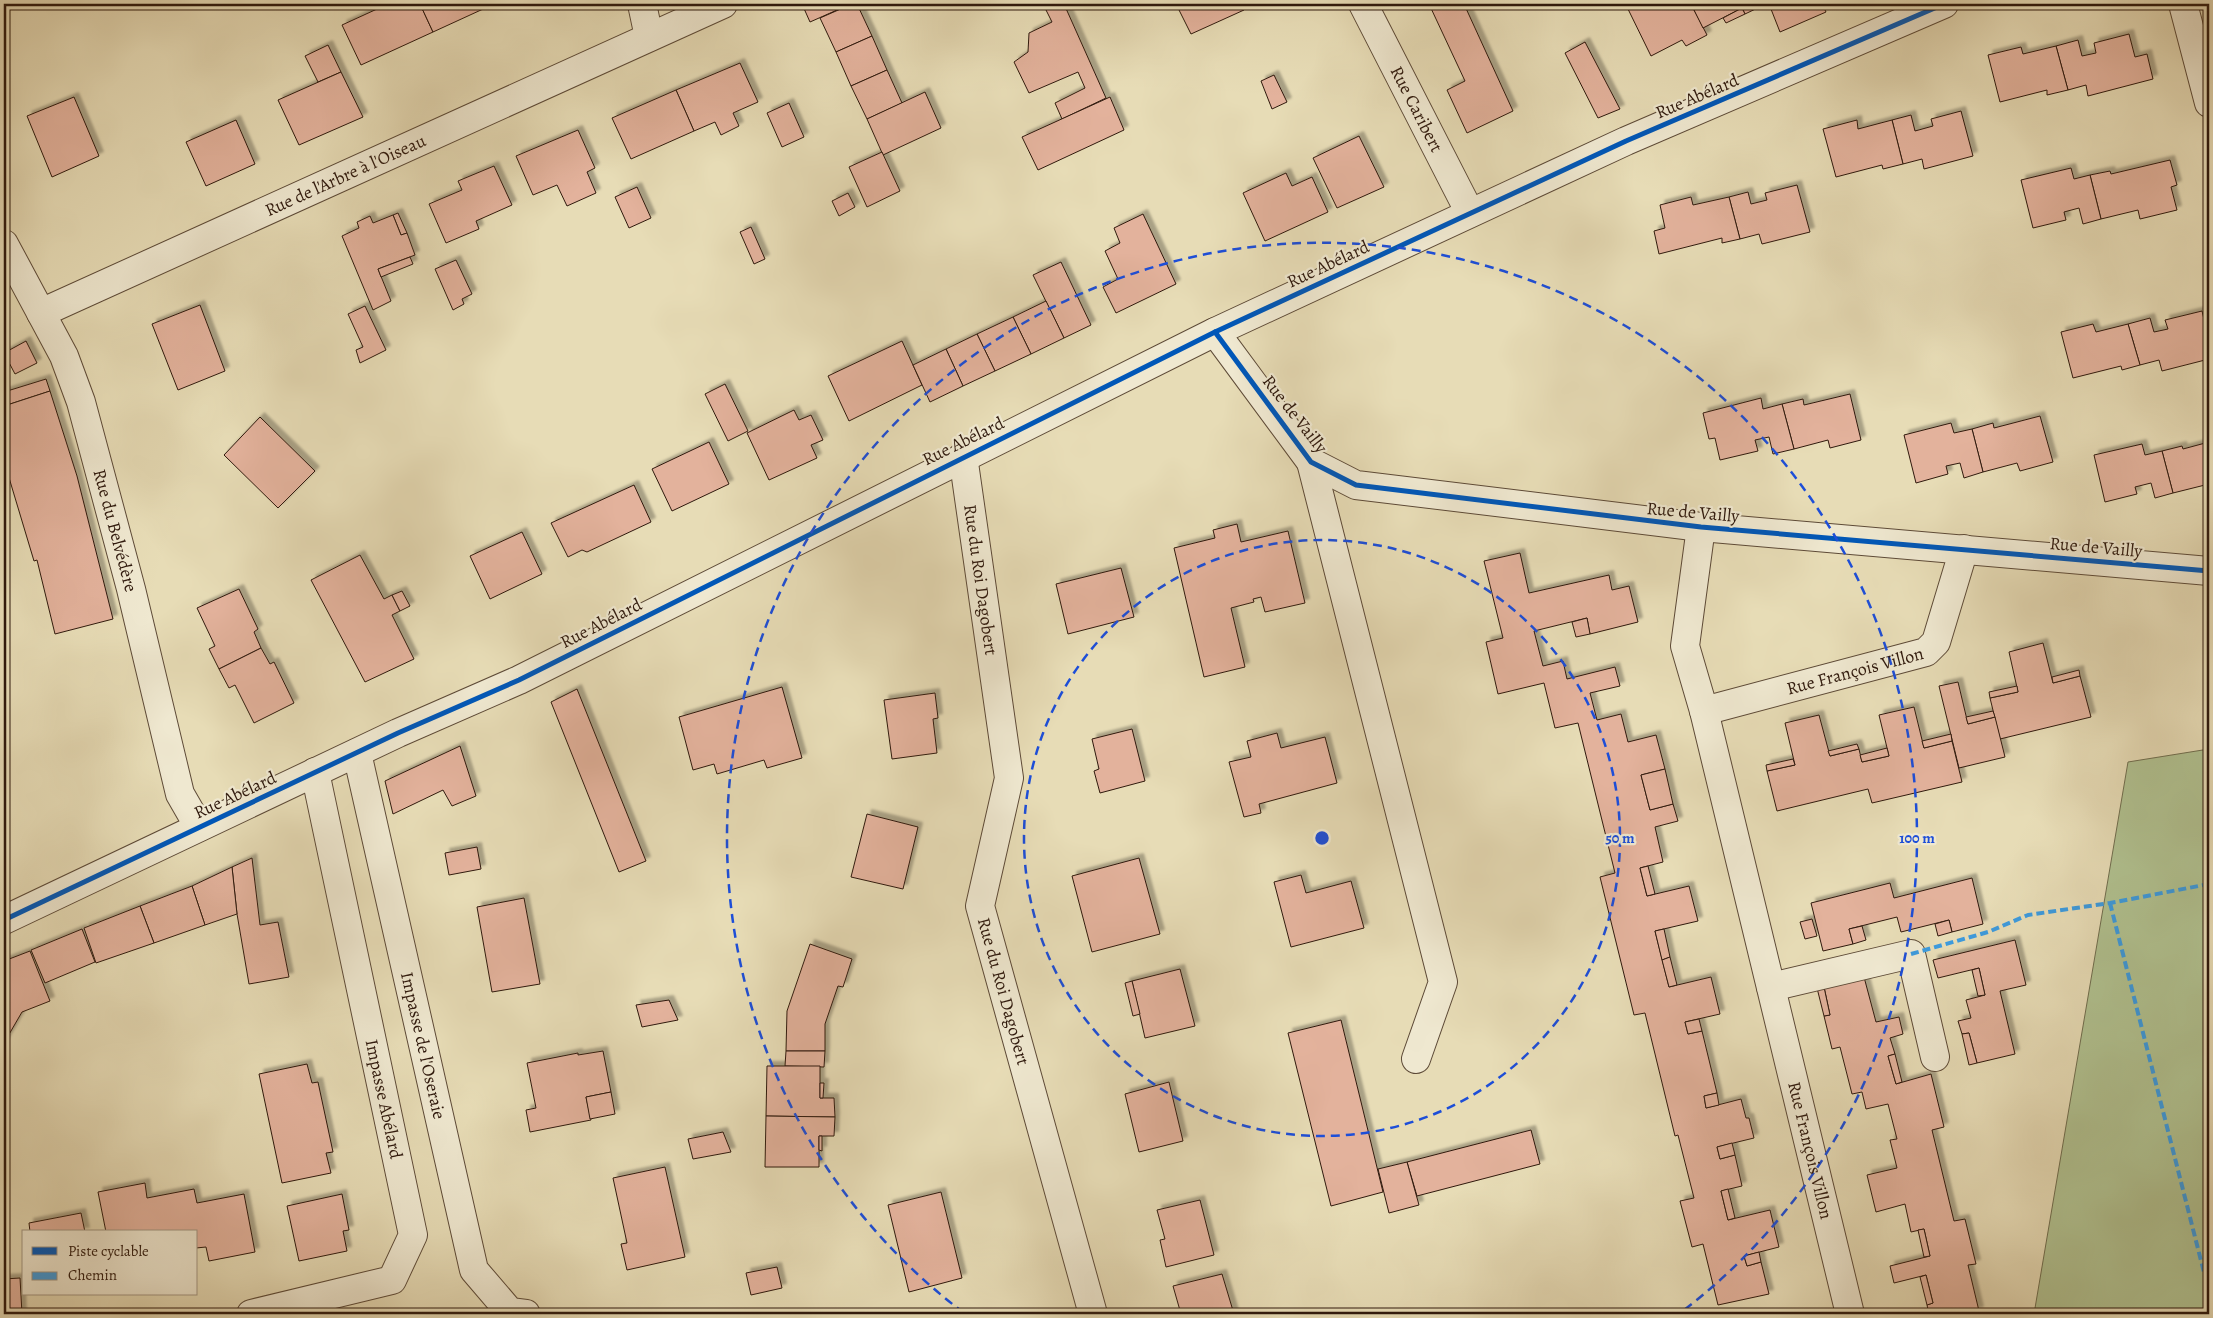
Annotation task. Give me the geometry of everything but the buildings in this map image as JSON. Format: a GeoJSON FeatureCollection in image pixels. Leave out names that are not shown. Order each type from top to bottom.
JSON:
{"type":"FeatureCollection","features":[{"type":"Feature","properties":{"kind":"street"},"geometry":{"type":"LineString","coordinates":[[642,4],[649,37]]}},
{"type":"Feature","properties":{"kind":"street","name":"Rue de l'Arbre à l'Oiseau"},"geometry":{"type":"LineString","coordinates":[[41,313],[723,4]]}},
{"type":"Feature","properties":{"kind":"street","name":"Rue Caribert"},"geometry":{"type":"LineString","coordinates":[[1363,4],[1470,213]]}},
{"type":"Feature","properties":{"kind":"street","name":"Rue Abélard"},"geometry":{"type":"LineString","coordinates":[[4,920],[315,772],[519,680],[963,456],[1215,332],[1626,141],[1944,4]]}},
{"type":"Feature","properties":{"kind":"street"},"geometry":{"type":"LineString","coordinates":[[2183,4],[2208,96]]}},
{"type":"Feature","properties":{"kind":"street","name":"Rue du Belvédère"},"geometry":{"type":"LineString","coordinates":[[4,244],[64,356],[81,402],[131,589],[180,794],[199,827]]}},
{"type":"Feature","properties":{"kind":"street","name":"Rue de Vailly"},"geometry":{"type":"LineString","coordinates":[[1215,332],[1311,462],[1356,485],[1701,527],[2209,571]]}},
{"type":"Feature","properties":{"kind":"street","name":"Rue du Roi Dagobert"},"geometry":{"type":"LineString","coordinates":[[963,456],[1009,778],[980,906],[1093,1314]]}},
{"type":"Feature","properties":{"kind":"street"},"geometry":{"type":"LineString","coordinates":[[1311,462],[1443,982],[1416,1059]]}},
{"type":"Feature","properties":{"kind":"street","name":"Rue François Villon"},"geometry":{"type":"LineString","coordinates":[[1701,527],[1685,646],[1704,711],[1850,1314]]}},
{"type":"Feature","properties":{"kind":"street","name":"Rue François Villon"},"geometry":{"type":"LineString","coordinates":[[1704,711],[1926,652],[1936,642],[1964,549]]}},
{"type":"Feature","properties":{"kind":"street","name":"Impasse de l'Oseraie"},"geometry":{"type":"LineString","coordinates":[[357,753],[474,1270],[510,1312],[526,1314]]}},
{"type":"Feature","properties":{"kind":"street","name":"Impasse Abélard"},"geometry":{"type":"LineString","coordinates":[[250,1314],[392,1280],[414,1236],[315,772]]}},
{"type":"Feature","properties":{"kind":"street"},"geometry":{"type":"LineString","coordinates":[[1771,987],[1911,954],[1935,1057]]}},
{"type":"Feature","properties":{"kind":"green space"},"geometry":{"type":"Polygon","coordinates":[[[2209,749],[2209,1314],[2034,1314],[2128,762],[2209,749]]]}},
{"type":"Feature","properties":{"kind":"marked path"},"geometry":{"type":"LineString","coordinates":[[1911,954],[1988,932],[2028,915],[2110,903],[2209,884]]}},
{"type":"Feature","properties":{"kind":"marked path"},"geometry":{"type":"LineString","coordinates":[[2110,903],[2209,1292]]}},
{"type":"Feature","properties":{"kind":"cycle path"},"geometry":{"type":"LineString","coordinates":[[4,920],[398,733],[519,680],[1215,332],[1626,141],[1944,4]]}},
{"type":"Feature","properties":{"kind":"cycle path"},"geometry":{"type":"LineString","coordinates":[[1215,332],[1311,462],[1356,485],[1701,527],[2209,571]]}}]}
